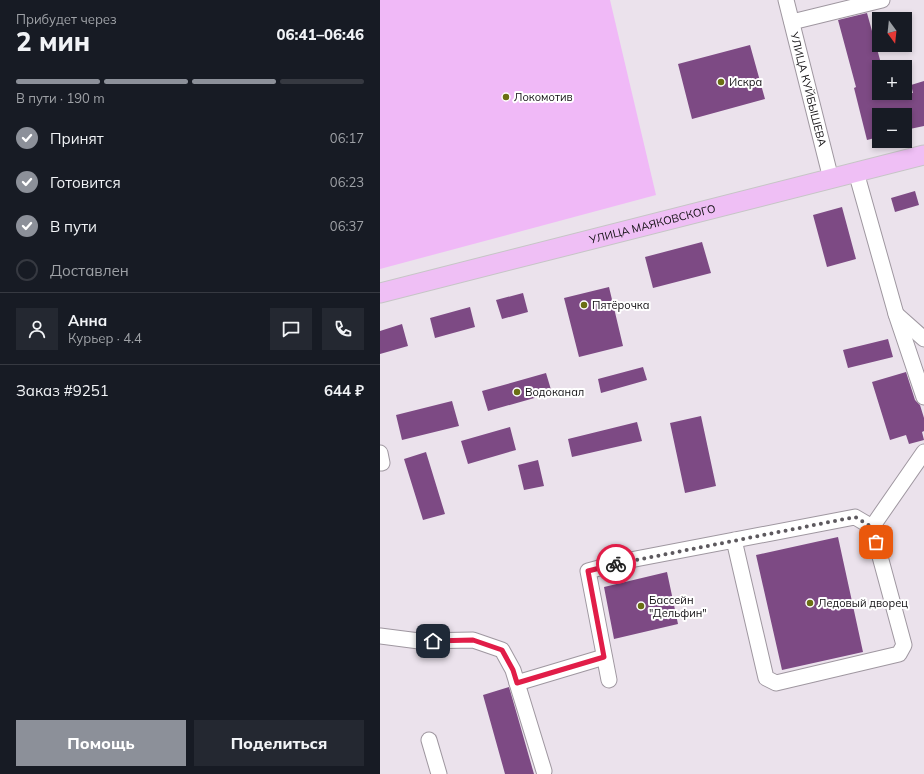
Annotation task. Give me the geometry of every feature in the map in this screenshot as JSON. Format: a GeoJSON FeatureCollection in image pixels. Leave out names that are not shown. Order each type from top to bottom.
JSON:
{"type":"FeatureCollection","features":[{"type":"Feature","properties":{"kind":"main road","name":"УЛИЦА МАЯКОВСКОГО"},"geometry":{"type":"LineString","coordinates":[[380,294],[924,155]]}},
{"type":"Feature","properties":{"kind":"street","name":"УЛИЦА КУЙБЫШЕВА"},"geometry":{"type":"LineString","coordinates":[[786,0],[831,179]]}},
{"type":"Feature","properties":{"kind":"street"},"geometry":{"type":"LineString","coordinates":[[792,22],[882,0]]}},
{"type":"Feature","properties":{"kind":"street"},"geometry":{"type":"LineString","coordinates":[[856,172],[896,314],[924,397]]}},
{"type":"Feature","properties":{"kind":"street"},"geometry":{"type":"LineString","coordinates":[[896,314],[924,339]]}},
{"type":"Feature","properties":{"kind":"street"},"geometry":{"type":"LineString","coordinates":[[872,527],[924,452]]}},
{"type":"Feature","properties":{"kind":"street"},"geometry":{"type":"LineString","coordinates":[[380,453],[382,463],[380,463]]}},
{"type":"Feature","properties":{"kind":"street"},"geometry":{"type":"LineString","coordinates":[[609,680],[588,571],[625,561],[734,540],[855,517],[872,527],[904,645],[899,654],[776,683],[766,678],[734,540]]}},
{"type":"Feature","properties":{"kind":"street"},"geometry":{"type":"LineString","coordinates":[[380,636],[419,641],[473,640],[502,650],[513,670],[544,771]]}},
{"type":"Feature","properties":{"kind":"street"},"geometry":{"type":"LineString","coordinates":[[517,683],[604,657]]}},
{"type":"Feature","properties":{"kind":"street"},"geometry":{"type":"LineString","coordinates":[[429,740],[439,774]]}},
{"type":"Feature","properties":{"kind":"shaded area","name":"Локомотив"},"geometry":{"type":"Polygon","coordinates":[[[380,0],[610,0],[656,195],[380,269],[380,0]]]}},
{"type":"Feature","properties":{"kind":"building"},"geometry":{"type":"Polygon","coordinates":[[[867,13],[872,31],[872,52],[878,52],[880,60],[872,60],[872,100],[912,100],[912,85],[924,81],[924,126],[912,129],[912,108],[872,108],[872,139],[867,140],[854,88],[856,87],[838,20],[867,13]]]}},
{"type":"Feature","properties":{"kind":"building","name":"Искра"},"geometry":{"type":"Polygon","coordinates":[[[750,45],[765,99],[692,119],[678,64],[750,45]]]}},
{"type":"Feature","properties":{"kind":"building"},"geometry":{"type":"Polygon","coordinates":[[[915,191],[919,205],[895,212],[891,198],[915,191]]]}},
{"type":"Feature","properties":{"kind":"building"},"geometry":{"type":"Polygon","coordinates":[[[842,207],[856,259],[827,267],[813,215],[842,207]]]}},
{"type":"Feature","properties":{"kind":"building"},"geometry":{"type":"Polygon","coordinates":[[[702,242],[711,273],[653,288],[645,257],[702,242]]]}},
{"type":"Feature","properties":{"kind":"building"},"geometry":{"type":"Polygon","coordinates":[[[609,287],[623,346],[579,357],[564,298],[609,287]]]}},
{"type":"Feature","properties":{"kind":"building"},"geometry":{"type":"Polygon","coordinates":[[[523,293],[528,312],[502,319],[496,300],[523,293]]]}},
{"type":"Feature","properties":{"kind":"building"},"geometry":{"type":"Polygon","coordinates":[[[470,307],[475,327],[435,338],[430,318],[470,307]]]}},
{"type":"Feature","properties":{"kind":"building"},"geometry":{"type":"Polygon","coordinates":[[[402,324],[408,346],[380,354],[380,331],[402,324]]]}},
{"type":"Feature","properties":{"kind":"building"},"geometry":{"type":"Polygon","coordinates":[[[888,339],[893,357],[848,368],[843,350],[888,339]]]}},
{"type":"Feature","properties":{"kind":"building"},"geometry":{"type":"Polygon","coordinates":[[[643,367],[647,380],[601,393],[598,379],[643,367]]]}},
{"type":"Feature","properties":{"kind":"building"},"geometry":{"type":"Polygon","coordinates":[[[906,372],[915,400],[920,405],[924,418],[924,431],[922,432],[924,440],[909,444],[906,435],[890,440],[872,382],[906,372]]]}},
{"type":"Feature","properties":{"kind":"building","name":"Водоканал"},"geometry":{"type":"Polygon","coordinates":[[[546,373],[552,393],[488,411],[482,391],[546,373]]]}},
{"type":"Feature","properties":{"kind":"building"},"geometry":{"type":"Polygon","coordinates":[[[452,401],[459,426],[402,440],[396,415],[452,401]]]}},
{"type":"Feature","properties":{"kind":"building"},"geometry":{"type":"Polygon","coordinates":[[[701,416],[716,486],[685,493],[670,423],[701,416]]]}},
{"type":"Feature","properties":{"kind":"building"},"geometry":{"type":"Polygon","coordinates":[[[637,422],[642,441],[572,457],[568,439],[637,422]]]}},
{"type":"Feature","properties":{"kind":"building"},"geometry":{"type":"Polygon","coordinates":[[[510,427],[516,450],[468,464],[461,441],[510,427]]]}},
{"type":"Feature","properties":{"kind":"building"},"geometry":{"type":"Polygon","coordinates":[[[426,452],[445,514],[423,520],[404,459],[426,452]]]}},
{"type":"Feature","properties":{"kind":"building"},"geometry":{"type":"Polygon","coordinates":[[[538,460],[544,486],[524,490],[518,465],[538,460]]]}},
{"type":"Feature","properties":{"kind":"building","name":"Ледовый дворец"},"geometry":{"type":"Polygon","coordinates":[[[838,537],[863,652],[782,670],[756,555],[838,537]]]}},
{"type":"Feature","properties":{"kind":"building","name":"Бассейн \"Дельфин\""},"geometry":{"type":"Polygon","coordinates":[[[667,572],[678,624],[614,639],[604,587],[667,572]]]}},
{"type":"Feature","properties":{"kind":"building"},"geometry":{"type":"Polygon","coordinates":[[[509,687],[534,774],[505,774],[483,695],[509,687]]]}},
{"type":"Feature","properties":{"kind":"way so far"},"geometry":{"type":"LineString","coordinates":[[616,564],[625,561],[855,517],[872,527],[876,542]]}},
{"type":"Feature","properties":{"kind":"place","name":"Искра"},"geometry":{"type":"Point","coordinates":[721,82]}},
{"type":"Feature","properties":{"kind":"place","name":"Локомотив"},"geometry":{"type":"Point","coordinates":[506,97]}},
{"type":"Feature","properties":{"kind":"place","name":"Пятёрочка"},"geometry":{"type":"Point","coordinates":[584,305]}},
{"type":"Feature","properties":{"kind":"place","name":"Водоканал"},"geometry":{"type":"Point","coordinates":[517,392]}},
{"type":"Feature","properties":{"kind":"place","name":"Ледовый дворец"},"geometry":{"type":"Point","coordinates":[810,603]}},
{"type":"Feature","properties":{"kind":"place","name":"Бассейн \"Дельфин\""},"geometry":{"type":"Point","coordinates":[641,606]}},
{"type":"Feature","properties":{"kind":"route"},"geometry":{"type":"LineString","coordinates":[[433,641],[473,640],[502,650],[513,670],[517,683],[604,657],[588,571],[616,564]]}}]}
